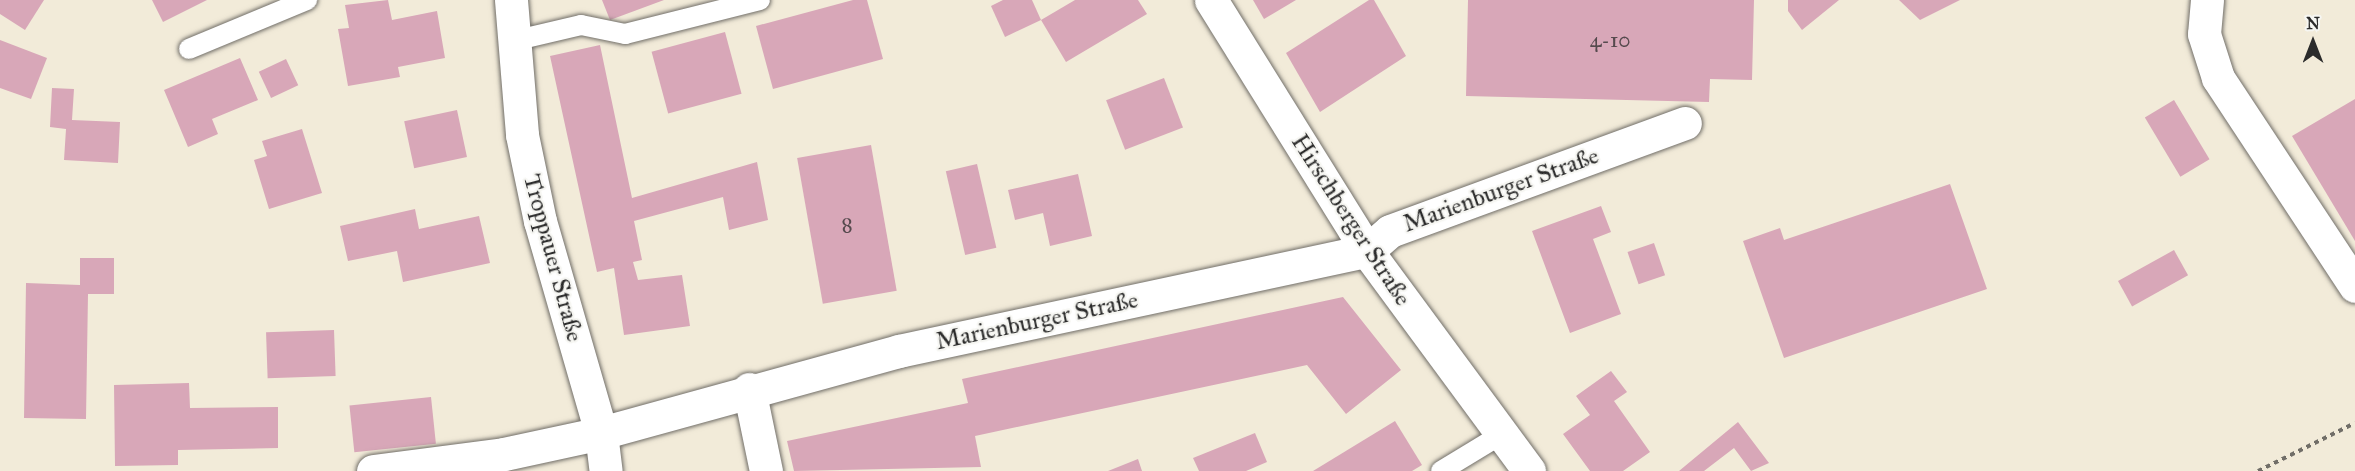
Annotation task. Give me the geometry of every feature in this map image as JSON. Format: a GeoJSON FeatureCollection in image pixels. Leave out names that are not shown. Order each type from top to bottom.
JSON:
{"type":"FeatureCollection","features":[{"type":"Feature","properties":{"kind":"street","name":"Troppauer Straße"},"geometry":{"type":"LineString","coordinates":[[511,0],[513,41],[540,221],[601,433],[606,471]]}},
{"type":"Feature","properties":{"kind":"street","name":"Hirschberger Straße"},"geometry":{"type":"LineString","coordinates":[[1211,0],[1367,251],[1529,471]]}},
{"type":"Feature","properties":{"kind":"street"},"geometry":{"type":"LineString","coordinates":[[2207,0],[2204,34],[2218,78],[2355,286]]}},
{"type":"Feature","properties":{"kind":"street","name":"Marienburger Straße"},"geometry":{"type":"LineString","coordinates":[[373,471],[504,454],[601,433],[749,389],[1029,321],[1367,251],[1390,231],[1685,123]]}},
{"type":"Feature","properties":{"kind":"street"},"geometry":{"type":"LineString","coordinates":[[749,389],[766,471]]}},
{"type":"Feature","properties":{"kind":"lane"},"geometry":{"type":"LineString","coordinates":[[189,49],[307,0]]}},
{"type":"Feature","properties":{"kind":"lane"},"geometry":{"type":"LineString","coordinates":[[513,41],[581,25],[625,34],[760,0]]}},
{"type":"Feature","properties":{"kind":"lane"},"geometry":{"type":"LineString","coordinates":[[1441,471],[1502,434]]}},
{"type":"Feature","properties":{"kind":"path"},"geometry":{"type":"LineString","coordinates":[[2258,471],[2355,423]]}},
{"type":"Feature","properties":{"kind":"building"},"geometry":{"type":"Polygon","coordinates":[[[0,0],[44,0],[25,30],[0,14],[0,0]]]}},
{"type":"Feature","properties":{"kind":"building"},"geometry":{"type":"Polygon","coordinates":[[[152,0],[207,0],[163,22],[152,0]]]}},
{"type":"Feature","properties":{"kind":"building"},"geometry":{"type":"Polygon","coordinates":[[[388,0],[392,20],[437,11],[445,58],[398,67],[400,77],[348,86],[338,29],[349,28],[345,5],[388,0]]]}},
{"type":"Feature","properties":{"kind":"building"},"geometry":{"type":"Polygon","coordinates":[[[602,0],[664,0],[610,20],[602,0]]]}},
{"type":"Feature","properties":{"kind":"building"},"geometry":{"type":"Polygon","coordinates":[[[853,0],[867,0],[883,59],[773,89],[756,26],[853,0]]]}},
{"type":"Feature","properties":{"kind":"building"},"geometry":{"type":"Polygon","coordinates":[[[1003,0],[1032,0],[1041,20],[1005,37],[991,6],[1003,0]]]}},
{"type":"Feature","properties":{"kind":"building"},"geometry":{"type":"Polygon","coordinates":[[[1075,0],[1138,0],[1147,14],[1066,62],[1041,20],[1075,0]]]}},
{"type":"Feature","properties":{"kind":"building"},"geometry":{"type":"Polygon","coordinates":[[[1253,0],[1296,0],[1264,19],[1253,0]]]}},
{"type":"Feature","properties":{"kind":"building"},"geometry":{"type":"Polygon","coordinates":[[[1369,0],[1374,0],[1406,56],[1320,112],[1286,53],[1369,0]]]}},
{"type":"Feature","properties":{"kind":"building"},"geometry":{"type":"Polygon","coordinates":[[[1468,0],[1754,0],[1752,80],[1710,79],[1709,102],[1466,96],[1468,0]]]}},
{"type":"Feature","properties":{"kind":"building"},"geometry":{"type":"Polygon","coordinates":[[[1788,0],[1839,0],[1802,30],[1788,11],[1788,0]]]}},
{"type":"Feature","properties":{"kind":"building"},"geometry":{"type":"Polygon","coordinates":[[[1899,0],[1960,0],[1920,20],[1899,0]]]}},
{"type":"Feature","properties":{"kind":"building"},"geometry":{"type":"Polygon","coordinates":[[[725,32],[742,94],[668,113],[652,52],[725,32]]]}},
{"type":"Feature","properties":{"kind":"building"},"geometry":{"type":"Polygon","coordinates":[[[0,40],[47,58],[31,99],[0,88],[0,40]]]}},
{"type":"Feature","properties":{"kind":"building"},"geometry":{"type":"Polygon","coordinates":[[[600,45],[632,198],[757,162],[768,220],[729,230],[723,197],[634,221],[642,260],[633,262],[638,280],[682,275],[690,326],[624,335],[614,268],[597,272],[550,56],[600,45]]]}},
{"type":"Feature","properties":{"kind":"building"},"geometry":{"type":"Polygon","coordinates":[[[240,58],[258,100],[212,119],[218,134],[188,147],[164,90],[240,58]]]}},
{"type":"Feature","properties":{"kind":"building"},"geometry":{"type":"Polygon","coordinates":[[[286,59],[298,85],[271,98],[259,72],[286,59]]]}},
{"type":"Feature","properties":{"kind":"building"},"geometry":{"type":"Polygon","coordinates":[[[1164,78],[1183,127],[1125,150],[1106,100],[1164,78]]]}},
{"type":"Feature","properties":{"kind":"building"},"geometry":{"type":"Polygon","coordinates":[[[52,88],[74,89],[72,120],[120,122],[118,163],[64,160],[66,129],[50,127],[52,88]]]}},
{"type":"Feature","properties":{"kind":"building"},"geometry":{"type":"Polygon","coordinates":[[[2355,99],[2355,241],[2292,136],[2355,99]]]}},
{"type":"Feature","properties":{"kind":"building"},"geometry":{"type":"Polygon","coordinates":[[[2174,100],[2210,159],[2180,177],[2145,118],[2174,100]]]}},
{"type":"Feature","properties":{"kind":"building"},"geometry":{"type":"Polygon","coordinates":[[[457,110],[467,157],[414,168],[404,121],[457,110]]]}},
{"type":"Feature","properties":{"kind":"building"},"geometry":{"type":"Polygon","coordinates":[[[302,129],[322,193],[269,209],[254,160],[267,156],[262,141],[302,129]]]}},
{"type":"Feature","properties":{"kind":"building"},"geometry":{"type":"Polygon","coordinates":[[[871,145],[897,291],[823,304],[797,158],[871,145]]]}},
{"type":"Feature","properties":{"kind":"building"},"geometry":{"type":"Polygon","coordinates":[[[977,164],[996,248],[965,255],[946,171],[977,164]]]}},
{"type":"Feature","properties":{"kind":"building"},"geometry":{"type":"Polygon","coordinates":[[[1078,174],[1092,236],[1050,246],[1043,213],[1015,220],[1008,190],[1078,174]]]}},
{"type":"Feature","properties":{"kind":"building"},"geometry":{"type":"Polygon","coordinates":[[[1950,184],[1987,289],[1784,358],[1743,241],[1780,228],[1784,240],[1950,184]]]}},
{"type":"Feature","properties":{"kind":"building"},"geometry":{"type":"Polygon","coordinates":[[[1601,206],[1611,232],[1593,239],[1621,314],[1570,333],[1532,231],[1601,206]]]}},
{"type":"Feature","properties":{"kind":"building"},"geometry":{"type":"Polygon","coordinates":[[[415,209],[419,229],[479,216],[490,263],[403,282],[397,251],[348,261],[340,226],[415,209]]]}},
{"type":"Feature","properties":{"kind":"building"},"geometry":{"type":"Polygon","coordinates":[[[1654,243],[1665,275],[1639,284],[1628,252],[1654,243]]]}},
{"type":"Feature","properties":{"kind":"building"},"geometry":{"type":"Polygon","coordinates":[[[2174,250],[2188,275],[2132,306],[2118,281],[2174,250]]]}},
{"type":"Feature","properties":{"kind":"building"},"geometry":{"type":"Polygon","coordinates":[[[80,258],[114,258],[114,294],[88,294],[86,419],[24,418],[26,283],[80,285],[80,258]]]}},
{"type":"Feature","properties":{"kind":"building"},"geometry":{"type":"Polygon","coordinates":[[[1343,297],[1401,370],[1346,414],[1307,365],[975,436],[981,467],[794,471],[787,441],[968,403],[962,379],[1343,297]]]}},
{"type":"Feature","properties":{"kind":"building"},"geometry":{"type":"Polygon","coordinates":[[[334,330],[336,376],[268,378],[266,332],[334,330]]]}},
{"type":"Feature","properties":{"kind":"building"},"geometry":{"type":"Polygon","coordinates":[[[1611,371],[1627,392],[1614,401],[1650,452],[1623,471],[1590,471],[1563,434],[1590,415],[1576,396],[1611,371]]]}},
{"type":"Feature","properties":{"kind":"building"},"geometry":{"type":"Polygon","coordinates":[[[189,383],[190,408],[278,407],[278,448],[178,450],[178,465],[115,466],[114,385],[189,383]]]}},
{"type":"Feature","properties":{"kind":"building"},"geometry":{"type":"Polygon","coordinates":[[[431,397],[436,444],[354,452],[349,406],[431,397]]]}},
{"type":"Feature","properties":{"kind":"building"},"geometry":{"type":"Polygon","coordinates":[[[1395,421],[1422,465],[1412,471],[1313,471],[1395,421]]]}},
{"type":"Feature","properties":{"kind":"building"},"geometry":{"type":"Polygon","coordinates":[[[1738,422],[1769,463],[1751,471],[1734,448],[1704,471],[1679,471],[1738,422]]]}},
{"type":"Feature","properties":{"kind":"building"},"geometry":{"type":"Polygon","coordinates":[[[1255,433],[1267,462],[1246,471],[1199,471],[1193,458],[1255,433]]]}},
{"type":"Feature","properties":{"kind":"building"},"geometry":{"type":"Polygon","coordinates":[[[1138,459],[1142,471],[1108,471],[1138,459]]]}}]}
